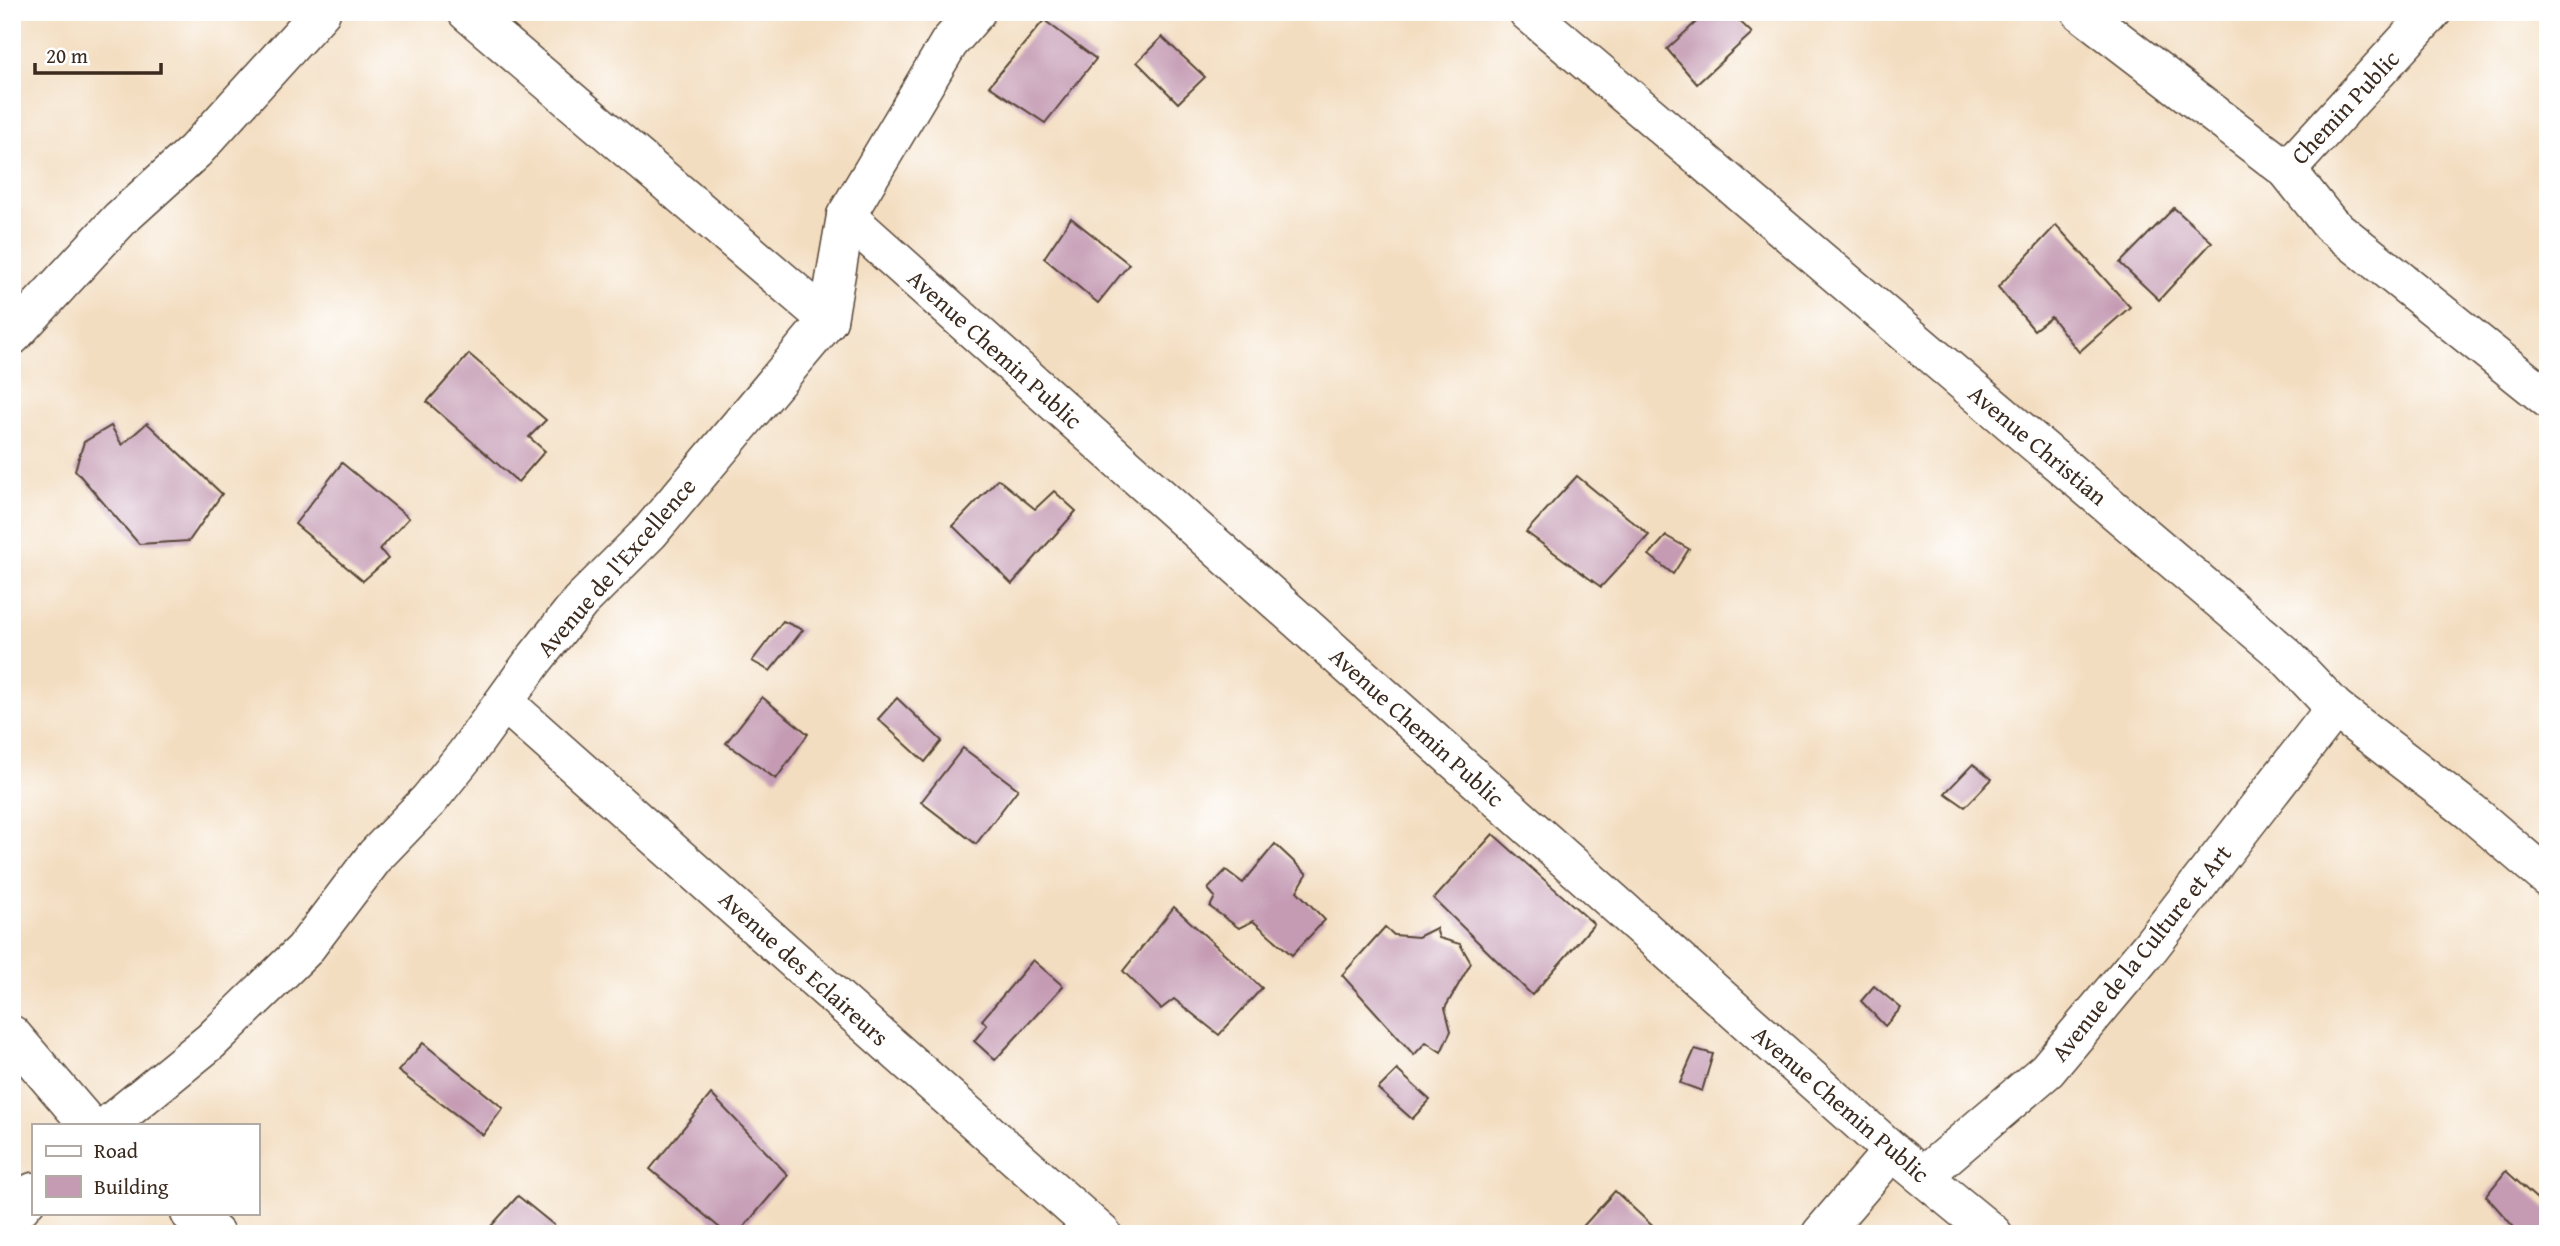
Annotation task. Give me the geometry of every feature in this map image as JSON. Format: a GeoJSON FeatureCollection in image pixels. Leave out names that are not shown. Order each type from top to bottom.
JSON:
{"type":"FeatureCollection","features":[{"type":"Feature","properties":{"kind":"street"},"geometry":{"type":"LineString","coordinates":[[12,336],[120,219],[195,151],[321,12]]}},
{"type":"Feature","properties":{"kind":"street"},"geometry":{"type":"LineString","coordinates":[[467,12],[828,320]]}},
{"type":"Feature","properties":{"kind":"street"},"geometry":{"type":"LineString","coordinates":[[828,320],[846,216],[949,43],[976,12]]}},
{"type":"Feature","properties":{"kind":"street","name":"Avenue Christian"},"geometry":{"type":"LineString","coordinates":[[1528,12],[2286,656],[2335,708],[2471,812],[2548,878]]}},
{"type":"Feature","properties":{"kind":"street"},"geometry":{"type":"LineString","coordinates":[[2081,12],[2287,170],[2330,224],[2548,399]]}},
{"type":"Feature","properties":{"kind":"street","name":"Chemin Public"},"geometry":{"type":"LineString","coordinates":[[2287,170],[2432,12]]}},
{"type":"Feature","properties":{"kind":"street","name":"Avenue Chemin Public"},"geometry":{"type":"LineString","coordinates":[[846,216],[1892,1151],[1993,1234]]}},
{"type":"Feature","properties":{"kind":"street","name":"Avenue de l'Excellence"},"geometry":{"type":"LineString","coordinates":[[109,1124],[211,1041],[304,950],[376,855],[429,800],[579,602],[650,531],[828,320]]}},
{"type":"Feature","properties":{"kind":"street","name":"Avenue des Eclaireurs"},"geometry":{"type":"LineString","coordinates":[[505,703],[1101,1234]]}},
{"type":"Feature","properties":{"kind":"street","name":"Avenue de la Culture et Art"},"geometry":{"type":"LineString","coordinates":[[1923,1175],[2046,1070],[2150,947],[2335,708]]}},
{"type":"Feature","properties":{"kind":"street"},"geometry":{"type":"LineString","coordinates":[[12,1035],[88,1124]]}},
{"type":"Feature","properties":{"kind":"street"},"geometry":{"type":"LineString","coordinates":[[1821,1234],[1892,1151]]}},
{"type":"Feature","properties":{"kind":"street"},"geometry":{"type":"LineString","coordinates":[[12,1217],[32,1193]]}},
{"type":"Feature","properties":{"kind":"street"},"geometry":{"type":"LineString","coordinates":[[191,1214],[215,1234]]}},
{"type":"Feature","properties":{"kind":"building"},"geometry":{"type":"Polygon","coordinates":[[[1707,12],[1730,12],[1752,33],[1697,84],[1667,49],[1707,12]]]}},
{"type":"Feature","properties":{"kind":"building"},"geometry":{"type":"Polygon","coordinates":[[[1044,20],[1096,59],[1045,123],[989,86],[1044,20]]]}},
{"type":"Feature","properties":{"kind":"building"},"geometry":{"type":"Polygon","coordinates":[[[1162,37],[1205,77],[1178,103],[1137,62],[1162,37]]]}},
{"type":"Feature","properties":{"kind":"building"},"geometry":{"type":"Polygon","coordinates":[[[2174,208],[2212,242],[2159,300],[2120,263],[2174,208]]]}},
{"type":"Feature","properties":{"kind":"building"},"geometry":{"type":"Polygon","coordinates":[[[1071,218],[1129,264],[1098,303],[1044,258],[1071,218]]]}},
{"type":"Feature","properties":{"kind":"building"},"geometry":{"type":"Polygon","coordinates":[[[2056,225],[2130,307],[2079,352],[2051,317],[2034,330],[1998,287],[2056,225]]]}},
{"type":"Feature","properties":{"kind":"building"},"geometry":{"type":"Polygon","coordinates":[[[469,354],[546,420],[529,437],[545,451],[518,482],[427,402],[469,354]]]}},
{"type":"Feature","properties":{"kind":"building"},"geometry":{"type":"Polygon","coordinates":[[[147,423],[222,494],[189,541],[139,544],[75,470],[84,442],[111,426],[122,445],[147,423]]]}},
{"type":"Feature","properties":{"kind":"building"},"geometry":{"type":"Polygon","coordinates":[[[342,463],[409,518],[380,549],[388,559],[363,581],[295,524],[342,463]]]}},
{"type":"Feature","properties":{"kind":"building"},"geometry":{"type":"Polygon","coordinates":[[[1577,476],[1649,535],[1601,587],[1526,532],[1577,476]]]}},
{"type":"Feature","properties":{"kind":"building"},"geometry":{"type":"Polygon","coordinates":[[[998,479],[1035,509],[1054,491],[1076,511],[1012,584],[953,526],[998,479]]]}},
{"type":"Feature","properties":{"kind":"building"},"geometry":{"type":"Polygon","coordinates":[[[1666,536],[1689,549],[1673,574],[1649,555],[1666,536]]]}},
{"type":"Feature","properties":{"kind":"building"},"geometry":{"type":"Polygon","coordinates":[[[783,621],[803,630],[770,671],[752,661],[783,621]]]}},
{"type":"Feature","properties":{"kind":"building"},"geometry":{"type":"Polygon","coordinates":[[[762,697],[808,734],[776,779],[726,743],[762,697]]]}},
{"type":"Feature","properties":{"kind":"building"},"geometry":{"type":"Polygon","coordinates":[[[897,698],[942,741],[925,762],[878,719],[897,698]]]}},
{"type":"Feature","properties":{"kind":"building"},"geometry":{"type":"Polygon","coordinates":[[[963,748],[1018,789],[976,844],[921,802],[963,748]]]}},
{"type":"Feature","properties":{"kind":"building"},"geometry":{"type":"Polygon","coordinates":[[[1973,764],[1992,779],[1965,807],[1945,793],[1973,764]]]}},
{"type":"Feature","properties":{"kind":"building"},"geometry":{"type":"Polygon","coordinates":[[[1493,834],[1594,924],[1532,995],[1434,899],[1493,834]]]}},
{"type":"Feature","properties":{"kind":"building"},"geometry":{"type":"Polygon","coordinates":[[[1275,844],[1307,874],[1297,891],[1325,920],[1292,955],[1253,921],[1239,928],[1210,907],[1215,897],[1208,889],[1226,870],[1243,883],[1275,844]]]}},
{"type":"Feature","properties":{"kind":"building"},"geometry":{"type":"Polygon","coordinates":[[[1174,907],[1262,988],[1219,1035],[1174,999],[1161,1009],[1123,971],[1174,907]]]}},
{"type":"Feature","properties":{"kind":"building"},"geometry":{"type":"Polygon","coordinates":[[[1385,927],[1394,935],[1418,937],[1436,928],[1439,938],[1460,944],[1471,963],[1445,1008],[1451,1031],[1441,1052],[1426,1042],[1414,1055],[1342,975],[1385,927]]]}},
{"type":"Feature","properties":{"kind":"building"},"geometry":{"type":"Polygon","coordinates":[[[1033,960],[1063,986],[995,1060],[974,1041],[987,1025],[982,1020],[1033,960]]]}},
{"type":"Feature","properties":{"kind":"building"},"geometry":{"type":"Polygon","coordinates":[[[1874,986],[1901,1008],[1885,1026],[1861,1001],[1874,986]]]}},
{"type":"Feature","properties":{"kind":"building"},"geometry":{"type":"Polygon","coordinates":[[[423,1043],[503,1108],[483,1135],[398,1071],[423,1043]]]}},
{"type":"Feature","properties":{"kind":"building"},"geometry":{"type":"Polygon","coordinates":[[[1695,1049],[1713,1054],[1702,1091],[1680,1083],[1695,1049]]]}},
{"type":"Feature","properties":{"kind":"building"},"geometry":{"type":"Polygon","coordinates":[[[1397,1070],[1430,1100],[1412,1119],[1378,1089],[1397,1070]]]}},
{"type":"Feature","properties":{"kind":"building"},"geometry":{"type":"Polygon","coordinates":[[[711,1094],[788,1175],[738,1234],[727,1234],[650,1169],[711,1094]]]}},
{"type":"Feature","properties":{"kind":"building"},"geometry":{"type":"Polygon","coordinates":[[[2506,1171],[2548,1209],[2548,1234],[2520,1234],[2486,1196],[2506,1171]]]}},
{"type":"Feature","properties":{"kind":"building"},"geometry":{"type":"Polygon","coordinates":[[[1615,1191],[1661,1234],[1576,1234],[1615,1191]]]}},
{"type":"Feature","properties":{"kind":"building"},"geometry":{"type":"Polygon","coordinates":[[[518,1196],[555,1226],[550,1234],[484,1234],[518,1196]]]}}]}
